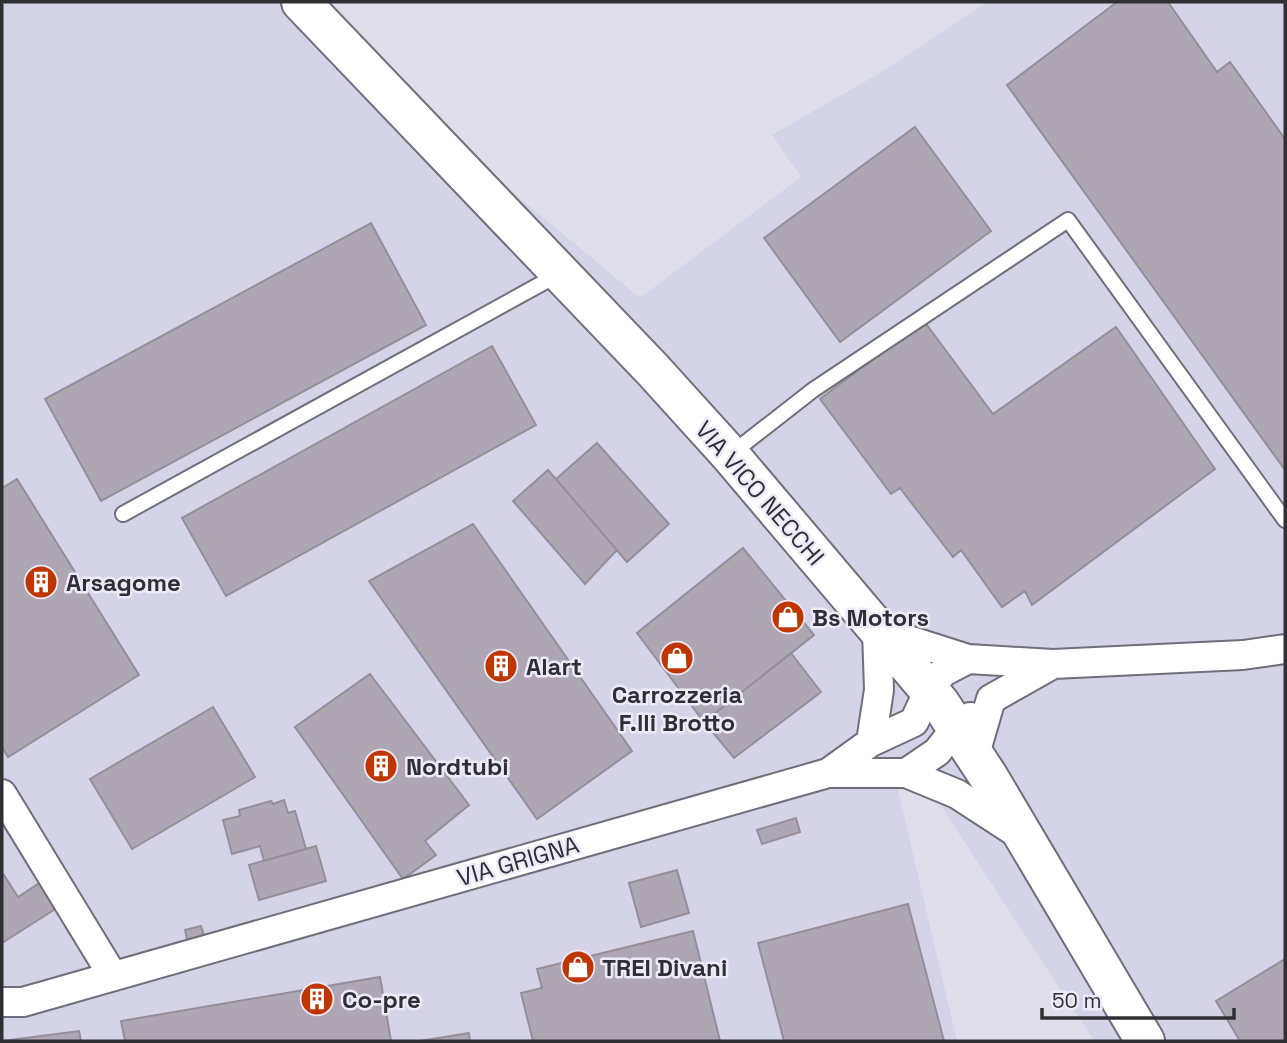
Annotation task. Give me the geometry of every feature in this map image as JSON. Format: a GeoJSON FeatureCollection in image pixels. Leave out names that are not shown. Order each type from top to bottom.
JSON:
{"type":"FeatureCollection","features":[{"type":"Feature","properties":{"kind":"street","name":"VIA VICO NECCHI"},"geometry":{"type":"LineString","coordinates":[[301,2],[730,455],[877,630],[922,706],[966,741],[1145,1041]]}},
{"type":"Feature","properties":{"kind":"street"},"geometry":{"type":"LineString","coordinates":[[871,742],[879,690],[877,630],[968,659],[1054,664],[1243,655],[1285,649]]}},
{"type":"Feature","properties":{"kind":"street"},"geometry":{"type":"LineString","coordinates":[[828,773],[922,706],[943,672],[968,659]]}},
{"type":"Feature","properties":{"kind":"street"},"geometry":{"type":"LineString","coordinates":[[906,773],[937,752],[966,741],[991,699],[1054,664]]}},
{"type":"Feature","properties":{"kind":"street","name":"VIA GRIGNA"},"geometry":{"type":"LineString","coordinates":[[2,1002],[23,1002],[828,773],[906,773],[957,794],[1025,838]]}},
{"type":"Feature","properties":{"kind":"street"},"geometry":{"type":"LineString","coordinates":[[2,794],[113,976]]}},
{"type":"Feature","properties":{"kind":"lane"},"geometry":{"type":"LineString","coordinates":[[730,455],[813,390],[1068,220],[1285,520]]}},
{"type":"Feature","properties":{"kind":"lane"},"geometry":{"type":"LineString","coordinates":[[123,514],[560,273]]}},
{"type":"Feature","properties":{"kind":"shaded area"},"geometry":{"type":"Polygon","coordinates":[[[3,2],[284,2],[640,298],[801,177],[772,135],[885,70],[987,2],[1285,2],[1285,1041],[1094,1041],[928,786],[898,790],[957,1041],[2,1041],[3,2]]]}},
{"type":"Feature","properties":{"kind":"building"},"geometry":{"type":"Polygon","coordinates":[[[1117,2],[1168,2],[1217,72],[1230,62],[1285,139],[1285,470],[1007,85],[1117,2]]]}},
{"type":"Feature","properties":{"kind":"building"},"geometry":{"type":"Polygon","coordinates":[[[915,127],[991,231],[840,342],[764,238],[915,127]]]}},
{"type":"Feature","properties":{"kind":"building"},"geometry":{"type":"Polygon","coordinates":[[[371,223],[426,325],[101,501],[45,399],[371,223]]]}},
{"type":"Feature","properties":{"kind":"building"},"geometry":{"type":"Polygon","coordinates":[[[924,321],[993,414],[1116,327],[1215,469],[1032,605],[1025,591],[1002,607],[961,550],[953,557],[900,488],[891,494],[820,399],[924,321]]]}},
{"type":"Feature","properties":{"kind":"building"},"geometry":{"type":"Polygon","coordinates":[[[492,346],[536,425],[226,596],[182,518],[492,346]]]}},
{"type":"Feature","properties":{"kind":"building"},"geometry":{"type":"Polygon","coordinates":[[[597,443],[669,524],[627,562],[556,479],[597,443]]]}},
{"type":"Feature","properties":{"kind":"building"},"geometry":{"type":"Polygon","coordinates":[[[548,470],[617,550],[585,584],[513,501],[548,470]]]}},
{"type":"Feature","properties":{"kind":"building","name":"Arsagome"},"geometry":{"type":"Polygon","coordinates":[[[17,479],[139,675],[8,757],[2,747],[2,488],[17,479]]]}},
{"type":"Feature","properties":{"kind":"building","name":"Alart"},"geometry":{"type":"Polygon","coordinates":[[[473,524],[632,751],[537,819],[369,581],[473,524]]]}},
{"type":"Feature","properties":{"kind":"building"},"geometry":{"type":"Polygon","coordinates":[[[743,548],[814,635],[704,722],[637,633],[743,548]]]}},
{"type":"Feature","properties":{"kind":"building"},"geometry":{"type":"Polygon","coordinates":[[[791,653],[821,692],[734,758],[704,722],[791,653]]]}},
{"type":"Feature","properties":{"kind":"building","name":"Nordtubi"},"geometry":{"type":"Polygon","coordinates":[[[370,674],[469,805],[425,841],[436,855],[403,879],[295,727],[370,674]]]}},
{"type":"Feature","properties":{"kind":"building"},"geometry":{"type":"Polygon","coordinates":[[[213,707],[255,777],[132,849],[90,779],[213,707]]]}},
{"type":"Feature","properties":{"kind":"building"},"geometry":{"type":"Polygon","coordinates":[[[284,800],[288,813],[295,811],[306,849],[264,861],[260,846],[232,854],[223,820],[240,816],[239,810],[284,800]]]}},
{"type":"Feature","properties":{"kind":"building"},"geometry":{"type":"Polygon","coordinates":[[[796,818],[800,832],[762,844],[757,830],[796,818]]]}},
{"type":"Feature","properties":{"kind":"building"},"geometry":{"type":"Polygon","coordinates":[[[316,846],[326,881],[259,900],[249,865],[316,846]]]}},
{"type":"Feature","properties":{"kind":"building"},"geometry":{"type":"Polygon","coordinates":[[[677,870],[689,913],[641,927],[629,883],[677,870]]]}},
{"type":"Feature","properties":{"kind":"building"},"geometry":{"type":"Polygon","coordinates":[[[2,872],[18,897],[41,882],[57,908],[2,943],[2,872]]]}},
{"type":"Feature","properties":{"kind":"building"},"geometry":{"type":"Polygon","coordinates":[[[908,904],[944,1041],[784,1041],[758,943],[908,904]]]}},
{"type":"Feature","properties":{"kind":"building"},"geometry":{"type":"Polygon","coordinates":[[[201,926],[205,939],[188,943],[185,930],[201,926]]]}},
{"type":"Feature","properties":{"kind":"building"},"geometry":{"type":"Polygon","coordinates":[[[693,931],[720,1041],[533,1041],[521,993],[542,988],[537,969],[693,931]]]}},
{"type":"Feature","properties":{"kind":"building"},"geometry":{"type":"Polygon","coordinates":[[[1285,959],[1285,1041],[1240,1041],[1216,1001],[1285,959]]]}},
{"type":"Feature","properties":{"kind":"building","name":"Co-pre"},"geometry":{"type":"Polygon","coordinates":[[[380,977],[391,1041],[125,1041],[121,1021],[380,977]]]}},
{"type":"Feature","properties":{"kind":"building"},"geometry":{"type":"Polygon","coordinates":[[[79,1031],[81,1041],[2,1041],[79,1031]]]}},
{"type":"Feature","properties":{"kind":"building"},"geometry":{"type":"Polygon","coordinates":[[[469,1033],[470,1041],[420,1041],[469,1033]]]}},
{"type":"Feature","properties":{"kind":"place","name":"Arsagome"},"geometry":{"type":"Point","coordinates":[41,582]}},
{"type":"Feature","properties":{"kind":"place","name":"Bs Motors"},"geometry":{"type":"Point","coordinates":[788,617]}},
{"type":"Feature","properties":{"kind":"place","name":"Carrozzeria F.lli Brotto"},"geometry":{"type":"Point","coordinates":[677,658]}},
{"type":"Feature","properties":{"kind":"place","name":"Alart"},"geometry":{"type":"Point","coordinates":[501,666]}},
{"type":"Feature","properties":{"kind":"place","name":"Nordtubi"},"geometry":{"type":"Point","coordinates":[381,766]}},
{"type":"Feature","properties":{"kind":"place","name":"TREI Divani"},"geometry":{"type":"Point","coordinates":[578,967]}},
{"type":"Feature","properties":{"kind":"place","name":"Co-pre"},"geometry":{"type":"Point","coordinates":[317,999]}}]}
